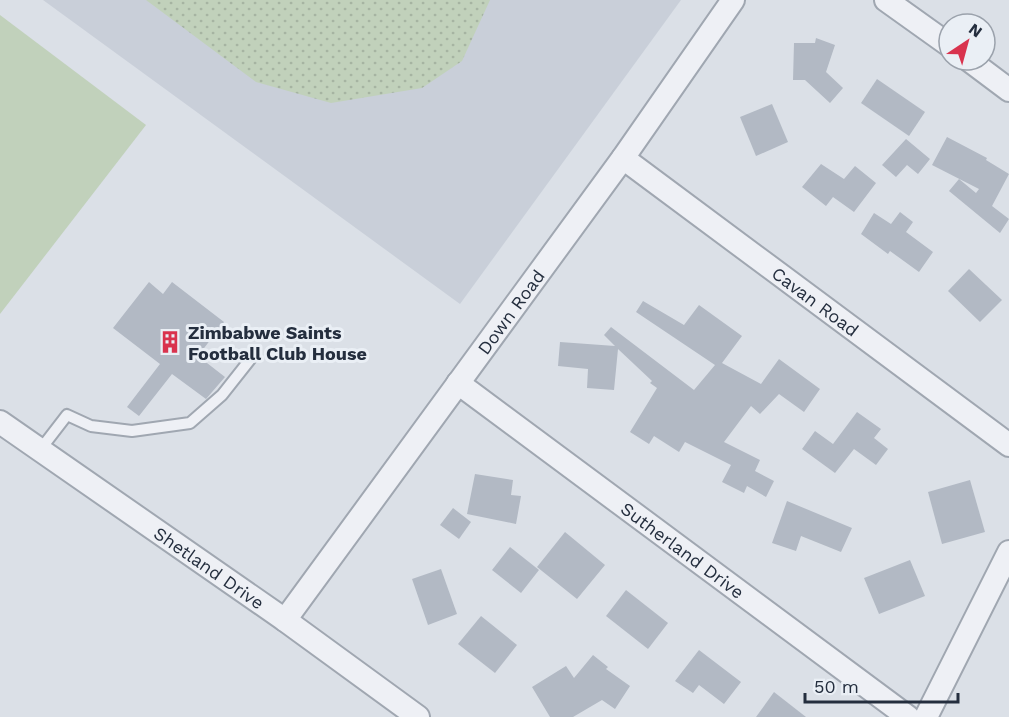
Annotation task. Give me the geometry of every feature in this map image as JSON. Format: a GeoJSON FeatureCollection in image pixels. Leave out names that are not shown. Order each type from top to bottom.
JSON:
{"type":"FeatureCollection","features":[{"type":"Feature","properties":{"kind":"street","name":"Down Road"},"geometry":{"type":"LineString","coordinates":[[285,620],[623,158],[733,0]]}},
{"type":"Feature","properties":{"kind":"street"},"geometry":{"type":"LineString","coordinates":[[886,0],[937,36]]}},
{"type":"Feature","properties":{"kind":"street"},"geometry":{"type":"LineString","coordinates":[[985,72],[1009,90]]}},
{"type":"Feature","properties":{"kind":"street","name":"Cavan Road"},"geometry":{"type":"LineString","coordinates":[[623,158],[1009,445]]}},
{"type":"Feature","properties":{"kind":"street","name":"Sutherland Drive"},"geometry":{"type":"LineString","coordinates":[[458,382],[909,717]]}},
{"type":"Feature","properties":{"kind":"street","name":"Shetland Drive"},"geometry":{"type":"LineString","coordinates":[[0,422],[285,620],[418,717]]}},
{"type":"Feature","properties":{"kind":"street"},"geometry":{"type":"LineString","coordinates":[[926,717],[1009,552]]}},
{"type":"Feature","properties":{"kind":"lane"},"geometry":{"type":"LineString","coordinates":[[40,450],[67,415],[91,426],[132,431],[190,423],[222,395],[252,357]]}},
{"type":"Feature","properties":{"kind":"shaded area"},"geometry":{"type":"Polygon","coordinates":[[[43,0],[681,0],[460,304],[43,0]]]}},
{"type":"Feature","properties":{"kind":"green space"},"geometry":{"type":"Polygon","coordinates":[[[146,0],[490,0],[462,61],[422,88],[331,103],[256,82],[146,0]]]}},
{"type":"Feature","properties":{"kind":"green space"},"geometry":{"type":"Polygon","coordinates":[[[0,15],[146,125],[0,314],[0,15]]]}},
{"type":"Feature","properties":{"kind":"building"},"geometry":{"type":"Polygon","coordinates":[[[816,38],[835,45],[826,72],[843,88],[830,103],[805,80],[793,80],[794,43],[815,43],[816,38]]]}},
{"type":"Feature","properties":{"kind":"building"},"geometry":{"type":"Polygon","coordinates":[[[877,79],[925,112],[909,136],[861,103],[877,79]]]}},
{"type":"Feature","properties":{"kind":"building"},"geometry":{"type":"Polygon","coordinates":[[[772,104],[788,142],[756,156],[740,117],[772,104]]]}},
{"type":"Feature","properties":{"kind":"building"},"geometry":{"type":"Polygon","coordinates":[[[947,137],[987,158],[986,160],[1009,174],[992,206],[1009,219],[1000,233],[949,191],[959,179],[976,193],[979,189],[932,165],[947,137]]]}},
{"type":"Feature","properties":{"kind":"building"},"geometry":{"type":"Polygon","coordinates":[[[906,139],[930,159],[918,174],[907,165],[896,177],[882,165],[906,139]]]}},
{"type":"Feature","properties":{"kind":"building"},"geometry":{"type":"Polygon","coordinates":[[[821,164],[844,179],[855,166],[876,183],[854,212],[833,197],[826,206],[802,187],[821,164]]]}},
{"type":"Feature","properties":{"kind":"building"},"geometry":{"type":"Polygon","coordinates":[[[900,212],[913,222],[906,232],[933,252],[919,272],[890,251],[888,254],[861,234],[874,213],[891,224],[900,212]]]}},
{"type":"Feature","properties":{"kind":"building"},"geometry":{"type":"Polygon","coordinates":[[[969,269],[1002,300],[980,322],[948,291],[969,269]]]}},
{"type":"Feature","properties":{"kind":"building","name":"Zimbabwe Saints Football Club House"},"geometry":{"type":"Polygon","coordinates":[[[149,282],[163,294],[172,282],[224,322],[198,356],[225,377],[206,399],[172,374],[139,416],[127,407],[160,364],[113,328],[149,282]]]}},
{"type":"Feature","properties":{"kind":"building"},"geometry":{"type":"Polygon","coordinates":[[[643,301],[684,325],[699,305],[742,336],[722,363],[761,384],[779,359],[820,389],[804,412],[779,394],[760,414],[751,406],[724,442],[760,460],[755,471],[774,481],[766,497],[747,486],[744,493],[722,482],[731,465],[685,442],[679,452],[654,436],[649,444],[630,432],[657,388],[618,349],[614,390],[587,388],[588,369],[558,366],[560,342],[615,346],[604,335],[611,327],[694,390],[715,365],[636,312],[643,301]]]}},
{"type":"Feature","properties":{"kind":"building"},"geometry":{"type":"Polygon","coordinates":[[[857,412],[881,429],[874,438],[888,449],[876,465],[854,449],[835,473],[802,449],[815,431],[833,444],[857,412]]]}},
{"type":"Feature","properties":{"kind":"building"},"geometry":{"type":"Polygon","coordinates":[[[475,474],[513,480],[511,495],[521,496],[516,524],[467,514],[475,474]]]}},
{"type":"Feature","properties":{"kind":"building"},"geometry":{"type":"Polygon","coordinates":[[[970,480],[985,532],[942,544],[928,492],[970,480]]]}},
{"type":"Feature","properties":{"kind":"building"},"geometry":{"type":"Polygon","coordinates":[[[787,501],[852,528],[841,552],[801,536],[796,551],[772,543],[787,501]]]}},
{"type":"Feature","properties":{"kind":"building"},"geometry":{"type":"Polygon","coordinates":[[[453,508],[471,522],[459,539],[440,525],[453,508]]]}},
{"type":"Feature","properties":{"kind":"building"},"geometry":{"type":"Polygon","coordinates":[[[565,532],[605,565],[577,599],[537,567],[565,532]]]}},
{"type":"Feature","properties":{"kind":"building"},"geometry":{"type":"Polygon","coordinates":[[[510,547],[539,570],[521,593],[492,570],[510,547]]]}},
{"type":"Feature","properties":{"kind":"building"},"geometry":{"type":"Polygon","coordinates":[[[910,560],[925,596],[879,614],[864,578],[910,560]]]}},
{"type":"Feature","properties":{"kind":"building"},"geometry":{"type":"Polygon","coordinates":[[[441,569],[457,614],[428,625],[412,579],[441,569]]]}},
{"type":"Feature","properties":{"kind":"building"},"geometry":{"type":"Polygon","coordinates":[[[626,590],[668,623],[648,649],[606,616],[626,590]]]}},
{"type":"Feature","properties":{"kind":"building"},"geometry":{"type":"Polygon","coordinates":[[[481,616],[517,645],[495,673],[458,644],[481,616]]]}},
{"type":"Feature","properties":{"kind":"building"},"geometry":{"type":"Polygon","coordinates":[[[699,650],[741,682],[724,704],[699,685],[693,693],[675,681],[699,650]]]}},
{"type":"Feature","properties":{"kind":"building"},"geometry":{"type":"Polygon","coordinates":[[[593,655],[608,667],[606,669],[630,686],[615,709],[602,700],[573,717],[550,717],[532,687],[566,666],[574,678],[593,655]]]}},
{"type":"Feature","properties":{"kind":"building"},"geometry":{"type":"Polygon","coordinates":[[[774,692],[806,717],[756,717],[774,692]]]}},
{"type":"Feature","properties":{"kind":"place","name":"Zimbabwe Saints Football Club House"},"geometry":{"type":"Point","coordinates":[170,342]}}]}
